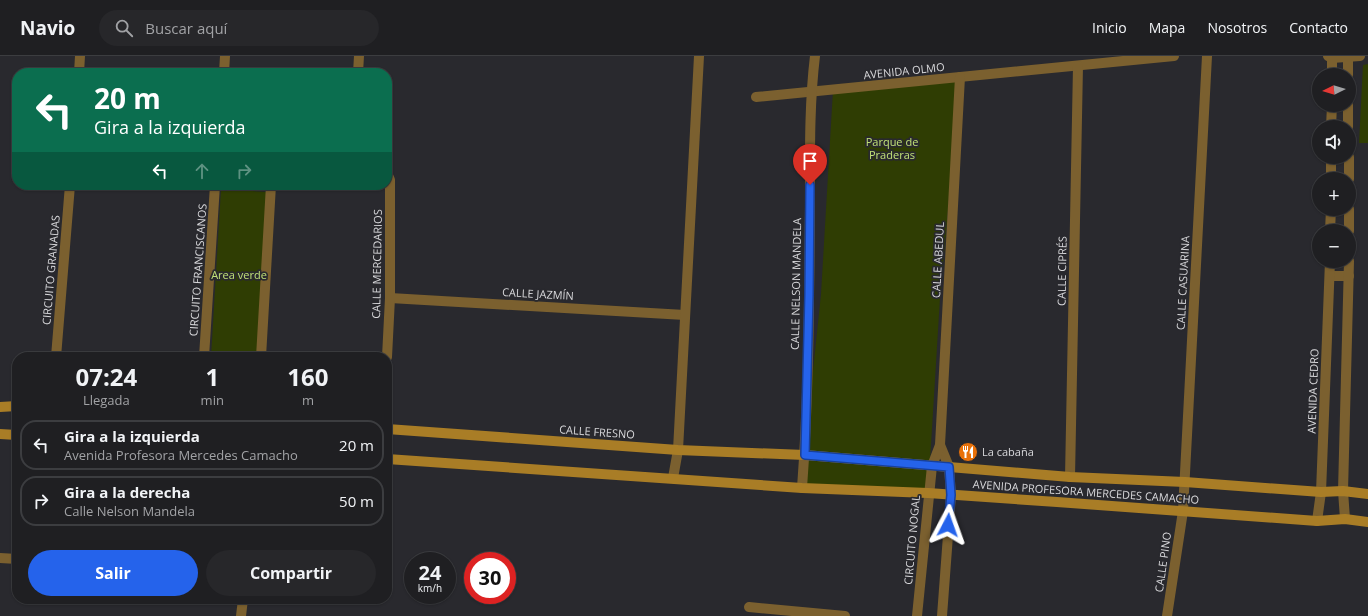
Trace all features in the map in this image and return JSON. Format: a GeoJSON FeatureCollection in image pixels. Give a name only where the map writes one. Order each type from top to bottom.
{"type":"FeatureCollection","features":[{"type":"Feature","properties":{"kind":"street"},"geometry":{"type":"LineString","coordinates":[[79,68],[80,56]]}},
{"type":"Feature","properties":{"kind":"street"},"geometry":{"type":"LineString","coordinates":[[224,68],[225,56]]}},
{"type":"Feature","properties":{"kind":"street"},"geometry":{"type":"LineString","coordinates":[[359,68],[360,56]]}},
{"type":"Feature","properties":{"kind":"street"},"geometry":{"type":"LineString","coordinates":[[673,478],[678,450],[699,56]]}},
{"type":"Feature","properties":{"kind":"street","name":"CALLE NELSON MANDELA"},"geometry":{"type":"LineString","coordinates":[[802,488],[805,455],[809,295],[811,92],[815,56]]}},
{"type":"Feature","properties":{"kind":"street","name":"AVENIDA OLMO"},"geometry":{"type":"LineString","coordinates":[[756,97],[1174,56]]}},
{"type":"Feature","properties":{"kind":"street","name":"CALLE CASUARINA"},"geometry":{"type":"LineString","coordinates":[[1183,511],[1207,56]]}},
{"type":"Feature","properties":{"kind":"street"},"geometry":{"type":"LineString","coordinates":[[1332,68],[1331,57],[1360,56]]}},
{"type":"Feature","properties":{"kind":"street"},"geometry":{"type":"LineString","coordinates":[[1348,57],[1348,68]]}},
{"type":"Feature","properties":{"kind":"street","name":"CALLE CIPRÉS"},"geometry":{"type":"LineString","coordinates":[[1070,476],[1078,66]]}},
{"type":"Feature","properties":{"kind":"street","name":"CALLE ABEDUL"},"geometry":{"type":"LineString","coordinates":[[932,466],[940,445],[960,77]]}},
{"type":"Feature","properties":{"kind":"street","name":"CIRCUITO GRANADAS"},"geometry":{"type":"LineString","coordinates":[[56,352],[70,190]]}},
{"type":"Feature","properties":{"kind":"street","name":"CIRCUITO FRANCISCANOS"},"geometry":{"type":"LineString","coordinates":[[204,352],[215,190]]}},
{"type":"Feature","properties":{"kind":"street"},"geometry":{"type":"LineString","coordinates":[[261,352],[271,190]]}},
{"type":"Feature","properties":{"kind":"street","name":"CALLE MERCEDARIOS"},"geometry":{"type":"LineString","coordinates":[[387,352],[390,298],[390,190]]}},
{"type":"Feature","properties":{"kind":"street","name":"AVENIDA CEDRO"},"geometry":{"type":"LineString","coordinates":[[1317,521],[1321,492],[1330,268]]}},
{"type":"Feature","properties":{"kind":"street"},"geometry":{"type":"LineString","coordinates":[[1345,519],[1343,491],[1349,268]]}},
{"type":"Feature","properties":{"kind":"street"},"geometry":{"type":"LineString","coordinates":[[1330,276],[1349,276]]}},
{"type":"Feature","properties":{"kind":"street","name":"CALLE JAZMÍN"},"geometry":{"type":"LineString","coordinates":[[390,298],[685,315]]}},
{"type":"Feature","properties":{"kind":"street"},"geometry":{"type":"LineString","coordinates":[[0,407],[12,406]]}},
{"type":"Feature","properties":{"kind":"street","name":"CALLE FRESNO"},"geometry":{"type":"LineString","coordinates":[[392,429],[678,450],[805,455]]}},
{"type":"Feature","properties":{"kind":"street"},"geometry":{"type":"LineString","coordinates":[[0,434],[12,435]]}},
{"type":"Feature","properties":{"kind":"street","name":"CALLE ABEDUL"},"geometry":{"type":"LineString","coordinates":[[940,445],[949,467]]}},
{"type":"Feature","properties":{"kind":"street","name":"AVENIDA PROFESORA MERCEDES CAMACHO"},"geometry":{"type":"LineString","coordinates":[[805,455],[1070,476],[1185,482],[1321,492],[1343,491],[1368,494]]}},
{"type":"Feature","properties":{"kind":"street"},"geometry":{"type":"LineString","coordinates":[[392,459],[802,488]]}},
{"type":"Feature","properties":{"kind":"street","name":"CIRCUITO NOGAL"},"geometry":{"type":"LineString","coordinates":[[917,616],[928,493],[932,466]]}},
{"type":"Feature","properties":{"kind":"street"},"geometry":{"type":"LineString","coordinates":[[942,616],[951,495],[949,467]]}},
{"type":"Feature","properties":{"kind":"street","name":"AVENIDA PROFESORA MERCEDES CAMACHO"},"geometry":{"type":"LineString","coordinates":[[802,488],[928,493],[1317,521],[1345,519],[1368,522]]}},
{"type":"Feature","properties":{"kind":"street","name":"CALLE PINO"},"geometry":{"type":"LineString","coordinates":[[1167,616],[1183,511]]}},
{"type":"Feature","properties":{"kind":"street"},"geometry":{"type":"LineString","coordinates":[[0,558],[12,559]]}},
{"type":"Feature","properties":{"kind":"street"},"geometry":{"type":"LineString","coordinates":[[241,616],[242,604]]}},
{"type":"Feature","properties":{"kind":"street"},"geometry":{"type":"LineString","coordinates":[[749,607],[804,615],[845,616]]}},
{"type":"Feature","properties":{"kind":"green space"},"geometry":{"type":"Polygon","coordinates":[[[1368,64],[1368,143],[1359,143],[1363,65],[1368,64]]]}},
{"type":"Feature","properties":{"kind":"green space","name":"Parque de Praderas"},"geometry":{"type":"Polygon","coordinates":[[[960,77],[940,298],[928,493],[801,486],[821,294],[833,90],[960,77]]]}},
{"type":"Feature","properties":{"kind":"green space","name":"Area verde"},"geometry":{"type":"Polygon","coordinates":[[[221,190],[267,192],[257,352],[211,352],[221,190]]]}},
{"type":"Feature","properties":{"kind":"place","name":"La cabaña"},"geometry":{"type":"Point","coordinates":[968,452]}},
{"type":"Feature","properties":{"kind":"route"},"geometry":{"type":"LineString","coordinates":[[810,185],[805,455],[949,467],[951,495],[948,525]]}}]}
